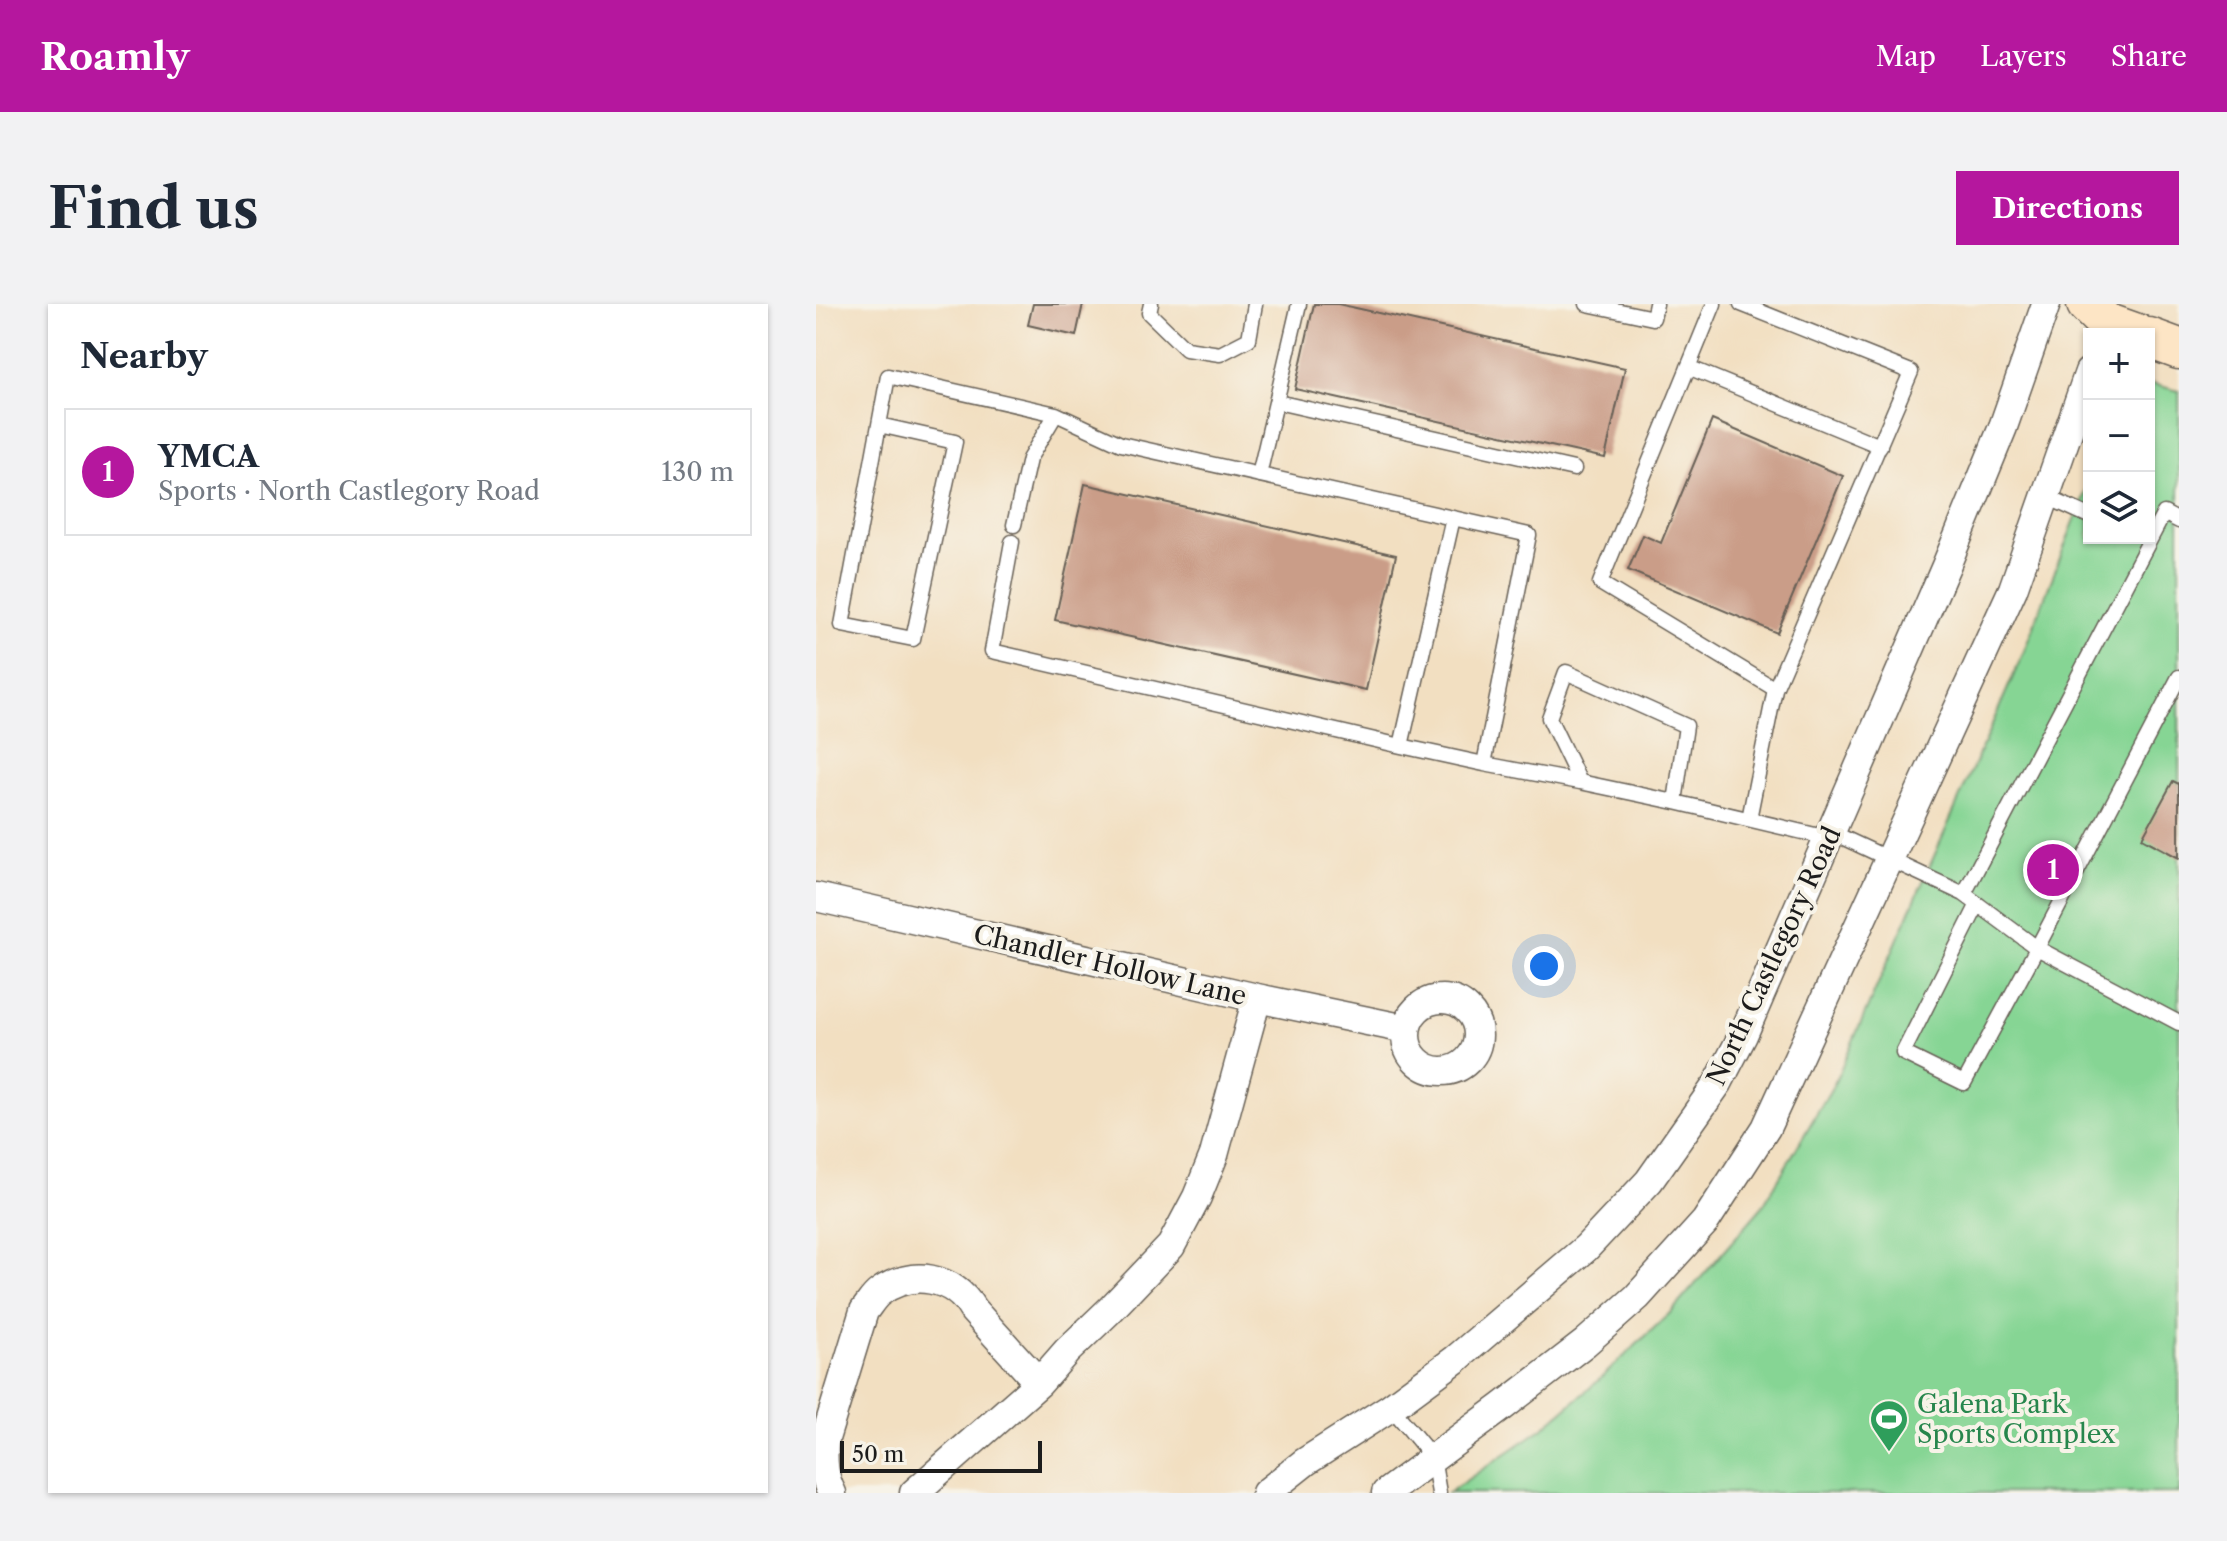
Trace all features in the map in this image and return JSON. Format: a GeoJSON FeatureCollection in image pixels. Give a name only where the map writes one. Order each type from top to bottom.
{"type":"FeatureCollection","features":[{"type":"Feature","properties":{"kind":"main road"},"geometry":{"type":"LineString","coordinates":[[2155,340],[2179,349]]}},
{"type":"Feature","properties":{"kind":"street","name":"North Castlegory Road"},"geometry":{"type":"LineString","coordinates":[[1266,1493],[1305,1462],[1391,1407],[1456,1359],[1586,1248],[1649,1181],[1718,1083],[1743,1035],[1830,835],[1997,441],[2046,304]]}},
{"type":"Feature","properties":{"kind":"street"},"geometry":{"type":"LineString","coordinates":[[1386,1493],[1585,1343],[1637,1297],[1705,1222],[1766,1128],[2013,589],[2083,389]]}},
{"type":"Feature","properties":{"kind":"street","name":"Chandler Hollow Lane"},"geometry":{"type":"LineString","coordinates":[[816,897],[1406,1029]]}},
{"type":"Feature","properties":{"kind":"street"},"geometry":{"type":"LineString","coordinates":[[914,1493],[1039,1383],[1171,1246],[1197,1197],[1214,1155],[1257,998]]}},
{"type":"Feature","properties":{"kind":"street"},"geometry":{"type":"LineString","coordinates":[[832,1493],[827,1485],[823,1462],[824,1442],[864,1311],[877,1294],[895,1283],[914,1278],[935,1279],[950,1286],[968,1301],[1039,1383]]}},
{"type":"Feature","properties":{"kind":"lane"},"geometry":{"type":"LineString","coordinates":[[1151,304],[1149,313],[1186,349],[1220,354],[1249,339],[1255,304]]}},
{"type":"Feature","properties":{"kind":"lane"},"geometry":{"type":"LineString","coordinates":[[1259,475],[1299,304]]}},
{"type":"Feature","properties":{"kind":"lane"},"geometry":{"type":"LineString","coordinates":[[1587,304],[1653,318],[1656,304]]}},
{"type":"Feature","properties":{"kind":"lane"},"geometry":{"type":"LineString","coordinates":[[1714,304],[1600,583],[1775,689]]}},
{"type":"Feature","properties":{"kind":"lane"},"geometry":{"type":"LineString","coordinates":[[1741,304],[1911,372],[1775,689],[1749,819]]}},
{"type":"Feature","properties":{"kind":"lane"},"geometry":{"type":"LineString","coordinates":[[1688,367],[1880,446]]}},
{"type":"Feature","properties":{"kind":"lane"},"geometry":{"type":"LineString","coordinates":[[879,425],[955,442],[913,639],[842,625],[888,376],[1056,414],[1121,444],[1529,535],[1484,764]]}},
{"type":"Feature","properties":{"kind":"lane"},"geometry":{"type":"LineString","coordinates":[[1277,402],[1574,469]]}},
{"type":"Feature","properties":{"kind":"lane"},"geometry":{"type":"LineString","coordinates":[[1014,525],[1029,459],[1056,414]]}},
{"type":"Feature","properties":{"kind":"lane"},"geometry":{"type":"LineString","coordinates":[[2045,496],[2083,513]]}},
{"type":"Feature","properties":{"kind":"lane"},"geometry":{"type":"LineString","coordinates":[[2155,524],[2164,513],[2179,521]]}},
{"type":"Feature","properties":{"kind":"lane"},"geometry":{"type":"LineString","coordinates":[[1401,746],[1453,518]]}},
{"type":"Feature","properties":{"kind":"lane"},"geometry":{"type":"LineString","coordinates":[[1012,542],[992,651],[1401,746],[1830,835],[1889,858],[1964,894],[2037,948],[2179,1023]]}},
{"type":"Feature","properties":{"kind":"lane"},"geometry":{"type":"LineString","coordinates":[[1964,894],[2140,544]]}},
{"type":"Feature","properties":{"kind":"lane"},"geometry":{"type":"LineString","coordinates":[[1580,782],[1549,718],[1566,672],[1686,726],[1675,802]]}},
{"type":"Feature","properties":{"kind":"lane"},"geometry":{"type":"LineString","coordinates":[[1978,904],[1903,1053],[1964,1083],[2179,677]]}},
{"type":"Feature","properties":{"kind":"lane"},"geometry":{"type":"LineString","coordinates":[[1391,1407],[1433,1458],[1439,1493]]}},
{"type":"Feature","properties":{"kind":"green space"},"geometry":{"type":"Polygon","coordinates":[[[2155,385],[2179,391],[2179,1493],[1448,1493],[1543,1428],[1598,1381],[1673,1310],[1762,1207],[1834,1084],[2022,656],[2083,498],[2083,544],[2155,544],[2155,385]]]}},
{"type":"Feature","properties":{"kind":"building"},"geometry":{"type":"Polygon","coordinates":[[[1033,304],[1083,304],[1076,336],[1028,325],[1033,304]]]}},
{"type":"Feature","properties":{"kind":"building"},"geometry":{"type":"Polygon","coordinates":[[[1314,304],[1338,304],[1625,368],[1605,458],[1295,389],[1314,304]]]}},
{"type":"Feature","properties":{"kind":"building"},"geometry":{"type":"Polygon","coordinates":[[[1712,420],[1843,476],[1777,633],[1628,570],[1643,535],[1661,543],[1712,420]]]}},
{"type":"Feature","properties":{"kind":"building"},"geometry":{"type":"Polygon","coordinates":[[[1085,484],[1396,555],[1366,690],[1055,620],[1085,484]]]}},
{"type":"Feature","properties":{"kind":"building"},"geometry":{"type":"Polygon","coordinates":[[[2173,781],[2179,784],[2179,858],[2142,838],[2173,781]]]}},
{"type":"Feature","properties":{"kind":"place","name":"YMCA"},"geometry":{"type":"Point","coordinates":[2053,870]}},
{"type":"Feature","properties":{"kind":"place","name":"Galena Park Sports Complex"},"geometry":{"type":"Point","coordinates":[1889,1453]}}]}
